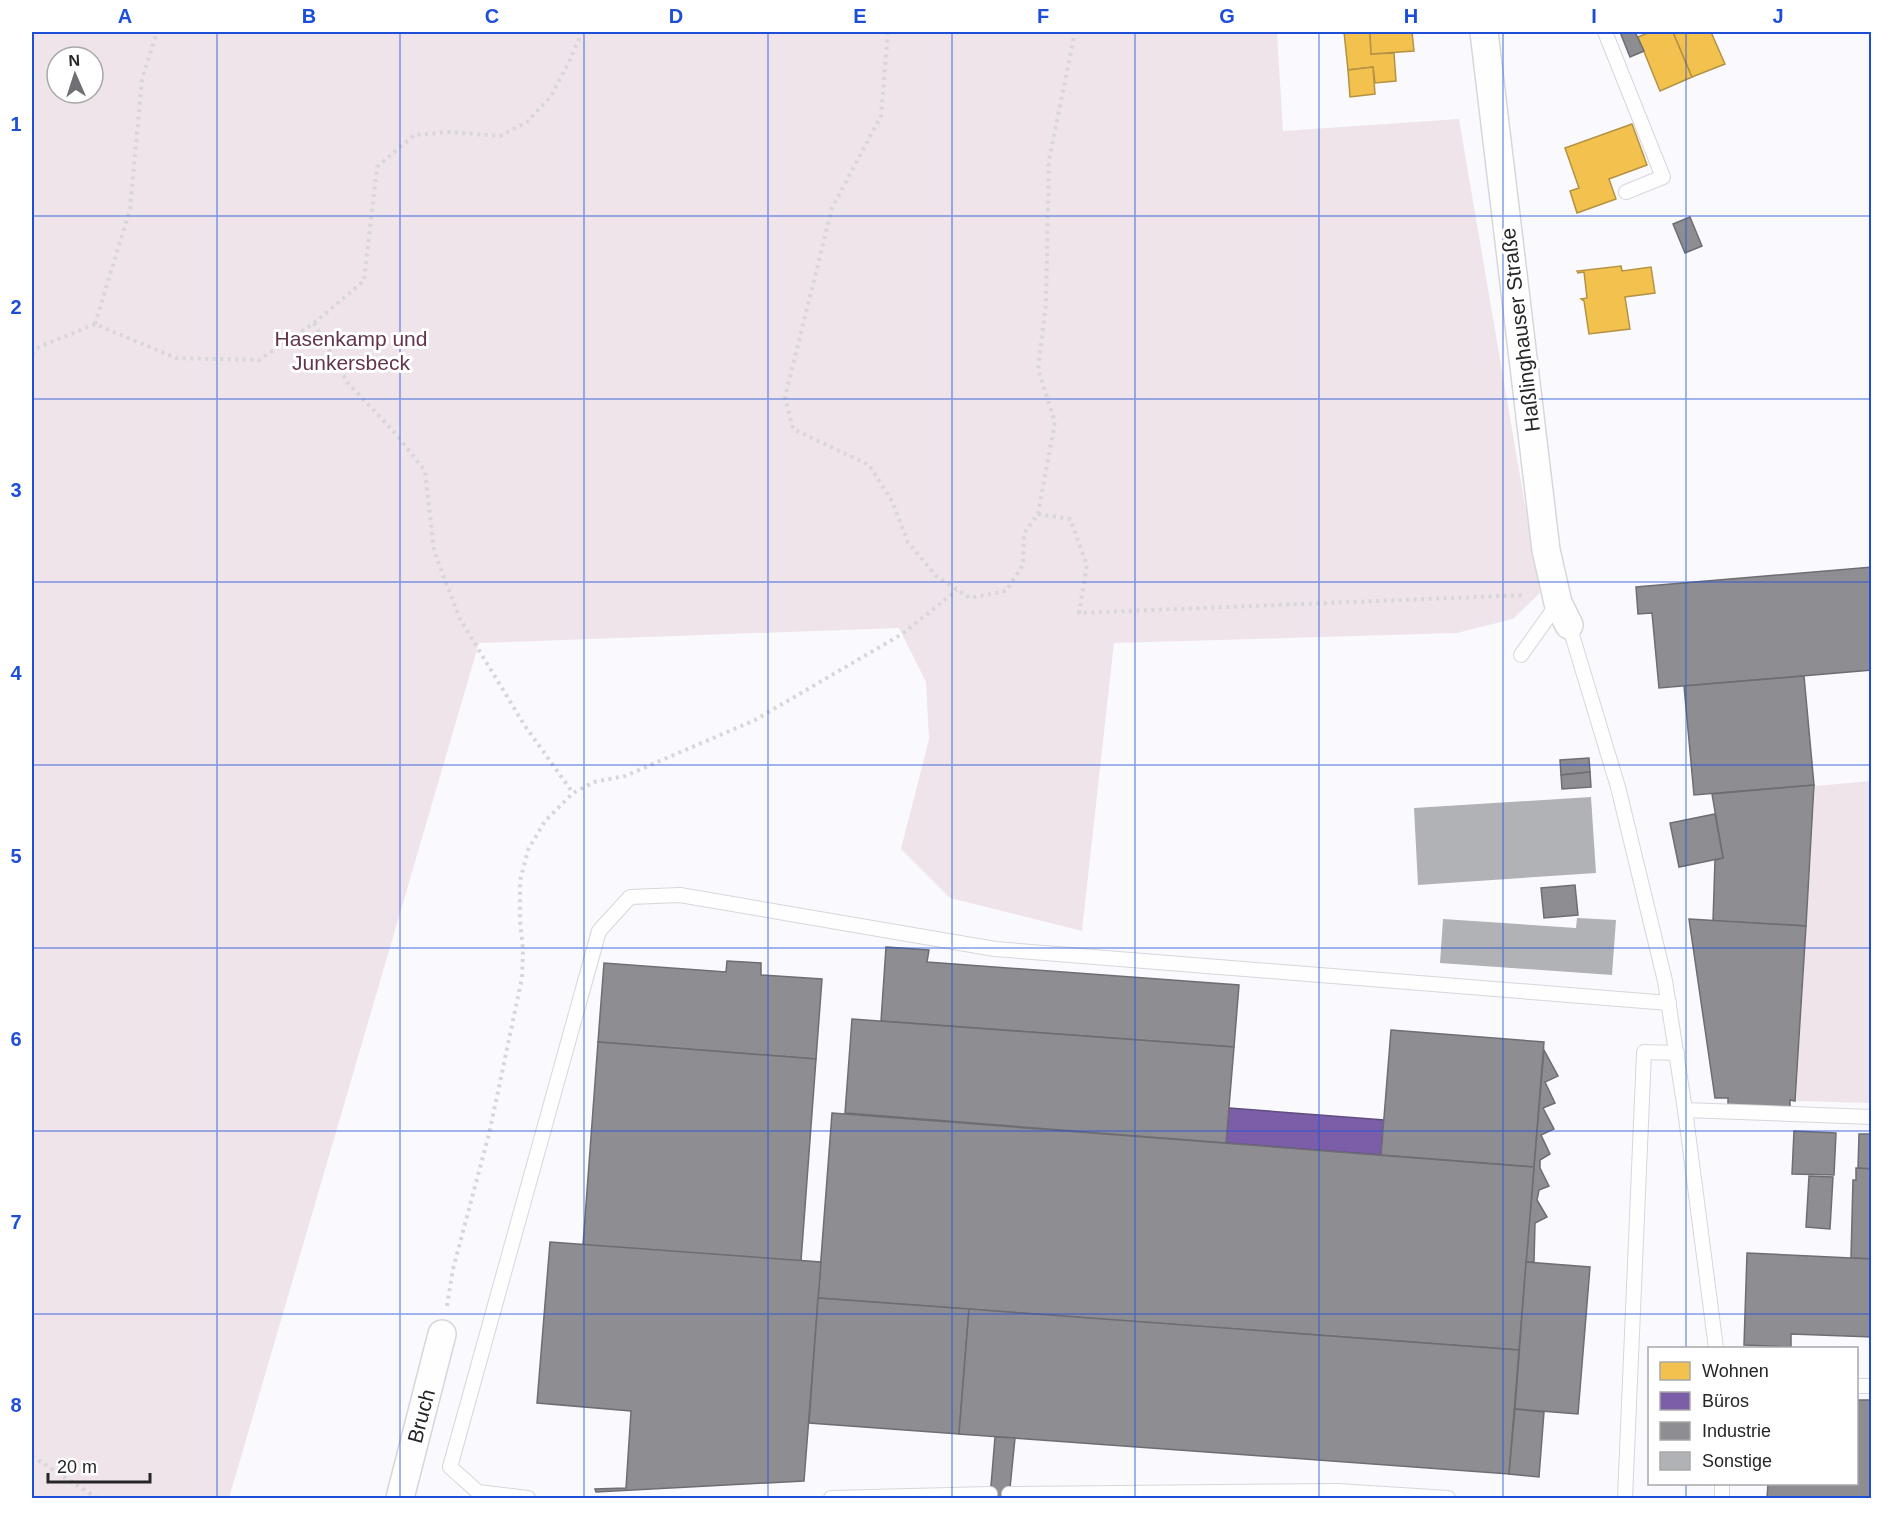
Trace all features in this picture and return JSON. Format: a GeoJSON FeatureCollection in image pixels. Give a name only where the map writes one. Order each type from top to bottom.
{"type":"FeatureCollection","features":[{"type":"Feature","properties":{"kind":"street","name":"Haßlinghauser Straße"},"geometry":{"type":"LineString","coordinates":[[1488,33],[1546,550],[1561,608]]}},
{"type":"Feature","properties":{"kind":"street","name":"Bruch"},"geometry":{"type":"LineString","coordinates":[[400,1498],[442,1334]]}},
{"type":"Feature","properties":{"kind":"lane"},"geometry":{"type":"LineString","coordinates":[[1605,32],[1663,177],[1626,192]]}},
{"type":"Feature","properties":{"kind":"lane"},"geometry":{"type":"LineString","coordinates":[[1521,655],[1561,608]]}},
{"type":"Feature","properties":{"kind":"lane"},"geometry":{"type":"LineString","coordinates":[[1561,608],[1618,787],[1669,1004],[1716,1347]]}},
{"type":"Feature","properties":{"kind":"lane"},"geometry":{"type":"LineString","coordinates":[[528,1498],[478,1492],[450,1467],[599,931],[630,897],[680,896],[995,949],[1669,1004]]}},
{"type":"Feature","properties":{"kind":"lane"},"geometry":{"type":"LineString","coordinates":[[1625,1498],[1644,1052],[1677,1053]]}},
{"type":"Feature","properties":{"kind":"lane"},"geometry":{"type":"LineString","coordinates":[[1685,1110],[1872,1118]]}},
{"type":"Feature","properties":{"kind":"lane"},"geometry":{"type":"LineString","coordinates":[[1010,1494],[1246,1495],[1338,1491],[1448,1498]]}},
{"type":"Feature","properties":{"kind":"lane"},"geometry":{"type":"LineString","coordinates":[[831,1498],[990,1494]]}},
{"type":"Feature","properties":{"kind":"path"},"geometry":{"type":"LineString","coordinates":[[95,324],[130,209],[142,79],[157,32]]}},
{"type":"Feature","properties":{"kind":"path"},"geometry":{"type":"LineString","coordinates":[[32,354],[39,347],[95,324],[176,358],[259,360],[314,323],[364,281],[377,167],[414,135],[450,132],[500,136],[527,122],[551,96],[582,32]]}},
{"type":"Feature","properties":{"kind":"path"},"geometry":{"type":"LineString","coordinates":[[888,32],[881,116],[832,207],[785,398],[793,429],[869,465],[892,501],[908,542],[936,576],[970,598],[1006,591],[1023,565],[1024,533],[1038,514],[1055,422],[1038,369],[1046,304],[1049,160],[1075,32]]}},
{"type":"Feature","properties":{"kind":"path"},"geometry":{"type":"LineString","coordinates":[[314,323],[348,382],[395,433],[425,471],[434,551],[460,619],[525,726],[573,793]]}},
{"type":"Feature","properties":{"kind":"path"},"geometry":{"type":"LineString","coordinates":[[1038,514],[1070,519],[1087,565],[1079,613],[1561,608]]}},
{"type":"Feature","properties":{"kind":"path"},"geometry":{"type":"LineString","coordinates":[[902,634],[957,590]]}},
{"type":"Feature","properties":{"kind":"path"},"geometry":{"type":"LineString","coordinates":[[32,1456],[97,1498]]}},
{"type":"Feature","properties":{"kind":"green space","name":"Hasenkamp und Junkersbeck"},"geometry":{"type":"Polygon","coordinates":[[[32,32],[1277,32],[1283,131],[1459,119],[1540,593],[1513,619],[1457,633],[1114,643],[1082,931],[950,898],[901,849],[929,739],[926,682],[899,628],[479,643],[229,1498],[32,1498],[32,32]]]}},
{"type":"Feature","properties":{"kind":"green space"},"geometry":{"type":"Polygon","coordinates":[[[1871,781],[1871,1103],[1796,1101],[1815,786],[1871,781]]]}},
{"type":"Feature","properties":{"kind":"building: Wohnen"},"geometry":{"type":"Polygon","coordinates":[[[1344,32],[1370,32],[1371,54],[1394,53],[1396,81],[1375,83],[1373,67],[1348,70],[1344,32]]]}},
{"type":"Feature","properties":{"kind":"building: Wohnen"},"geometry":{"type":"Polygon","coordinates":[[[1370,32],[1412,32],[1414,51],[1371,54],[1370,32]]]}},
{"type":"Feature","properties":{"kind":"building: Wohnen"},"geometry":{"type":"Polygon","coordinates":[[[1650,32],[1673,32],[1692,77],[1660,91],[1638,37],[1650,32]]]}},
{"type":"Feature","properties":{"kind":"building: Wohnen"},"geometry":{"type":"Polygon","coordinates":[[[1673,32],[1711,32],[1725,64],[1692,77],[1673,32]]]}},
{"type":"Feature","properties":{"kind":"building: Wohnen"},"geometry":{"type":"Polygon","coordinates":[[[1373,67],[1375,94],[1350,97],[1348,70],[1373,67]]]}},
{"type":"Feature","properties":{"kind":"building: Wohnen"},"geometry":{"type":"Polygon","coordinates":[[[1632,124],[1647,165],[1609,179],[1616,199],[1577,213],[1570,191],[1579,188],[1565,148],[1632,124]]]}},
{"type":"Feature","properties":{"kind":"building: Wohnen"},"geometry":{"type":"Polygon","coordinates":[[[1621,266],[1622,271],[1651,267],[1655,293],[1625,297],[1630,329],[1589,334],[1584,301],[1581,299],[1587,298],[1584,272],[1578,273],[1577,271],[1621,266]]]}},
{"type":"Feature","properties":{"kind":"building: Büros"},"geometry":{"type":"Polygon","coordinates":[[[1229,1108],[1384,1120],[1381,1155],[1226,1143],[1229,1108]]]}},
{"type":"Feature","properties":{"kind":"building: Industrie"},"geometry":{"type":"Polygon","coordinates":[[[1620,32],[1635,32],[1644,51],[1630,57],[1620,32]]]}},
{"type":"Feature","properties":{"kind":"building: Industrie"},"geometry":{"type":"Polygon","coordinates":[[[1690,217],[1702,246],[1685,253],[1673,224],[1690,217]]]}},
{"type":"Feature","properties":{"kind":"building: Industrie"},"geometry":{"type":"Polygon","coordinates":[[[1872,567],[1872,670],[1659,688],[1652,613],[1638,614],[1636,587],[1872,567]]]}},
{"type":"Feature","properties":{"kind":"building: Industrie"},"geometry":{"type":"Polygon","coordinates":[[[1804,676],[1814,785],[1694,795],[1684,686],[1804,676]]]}},
{"type":"Feature","properties":{"kind":"building: Industrie"},"geometry":{"type":"Polygon","coordinates":[[[1589,758],[1590,772],[1561,775],[1560,760],[1589,758]]]}},
{"type":"Feature","properties":{"kind":"building: Industrie"},"geometry":{"type":"Polygon","coordinates":[[[1590,772],[1591,787],[1562,789],[1561,775],[1590,772]]]}},
{"type":"Feature","properties":{"kind":"building: Industrie"},"geometry":{"type":"Polygon","coordinates":[[[1814,785],[1806,926],[1713,921],[1715,860],[1723,858],[1712,794],[1814,785]]]}},
{"type":"Feature","properties":{"kind":"building: Industrie"},"geometry":{"type":"Polygon","coordinates":[[[1715,814],[1723,858],[1679,867],[1670,823],[1715,814]]]}},
{"type":"Feature","properties":{"kind":"building: Industrie"},"geometry":{"type":"Polygon","coordinates":[[[1575,885],[1578,915],[1544,918],[1541,888],[1575,885]]]}},
{"type":"Feature","properties":{"kind":"building: Industrie"},"geometry":{"type":"Polygon","coordinates":[[[1689,919],[1806,926],[1795,1101],[1790,1100],[1790,1107],[1728,1105],[1728,1098],[1715,1098],[1689,919]]]}},
{"type":"Feature","properties":{"kind":"building: Industrie"},"geometry":{"type":"Polygon","coordinates":[[[886,947],[929,950],[927,962],[1239,985],[1234,1047],[881,1021],[886,947]]]}},
{"type":"Feature","properties":{"kind":"building: Industrie"},"geometry":{"type":"Polygon","coordinates":[[[727,961],[761,963],[761,975],[822,979],[816,1059],[598,1042],[604,963],[726,972],[727,961]]]}},
{"type":"Feature","properties":{"kind":"building: Industrie"},"geometry":{"type":"Polygon","coordinates":[[[852,1019],[1234,1047],[1226,1143],[845,1113],[852,1019]]]}},
{"type":"Feature","properties":{"kind":"building: Industrie"},"geometry":{"type":"Polygon","coordinates":[[[1391,1030],[1544,1042],[1534,1167],[1381,1155],[1391,1030]]]}},
{"type":"Feature","properties":{"kind":"building: Industrie"},"geometry":{"type":"Polygon","coordinates":[[[598,1042],[816,1059],[801,1261],[583,1245],[598,1042]]]}},
{"type":"Feature","properties":{"kind":"building: Industrie"},"geometry":{"type":"Polygon","coordinates":[[[1544,1050],[1558,1076],[1545,1082],[1555,1103],[1543,1108],[1554,1129],[1541,1135],[1550,1154],[1540,1160],[1540,1168],[1549,1186],[1539,1190],[1537,1200],[1547,1217],[1535,1223],[1534,1262],[1526,1262],[1544,1050]]]}},
{"type":"Feature","properties":{"kind":"building: Industrie"},"geometry":{"type":"Polygon","coordinates":[[[832,1113],[1534,1167],[1519,1350],[818,1298],[832,1113]]]}},
{"type":"Feature","properties":{"kind":"building: Industrie"},"geometry":{"type":"Polygon","coordinates":[[[1794,1131],[1836,1133],[1834,1175],[1792,1174],[1794,1131]]]}},
{"type":"Feature","properties":{"kind":"building: Industrie"},"geometry":{"type":"Polygon","coordinates":[[[1859,1134],[1872,1134],[1872,1169],[1858,1168],[1859,1134]]]}},
{"type":"Feature","properties":{"kind":"building: Industrie"},"geometry":{"type":"Polygon","coordinates":[[[1856,1168],[1872,1169],[1872,1259],[1851,1258],[1853,1180],[1856,1180],[1856,1168]]]}},
{"type":"Feature","properties":{"kind":"building: Industrie"},"geometry":{"type":"Polygon","coordinates":[[[1809,1176],[1833,1177],[1830,1229],[1806,1227],[1809,1176]]]}},
{"type":"Feature","properties":{"kind":"building: Industrie"},"geometry":{"type":"Polygon","coordinates":[[[550,1242],[821,1262],[804,1481],[596,1492],[595,1489],[626,1488],[631,1411],[537,1403],[550,1242]]]}},
{"type":"Feature","properties":{"kind":"building: Industrie"},"geometry":{"type":"Polygon","coordinates":[[[1747,1253],[1872,1259],[1872,1337],[1791,1334],[1791,1347],[1744,1345],[1747,1253]]]}},
{"type":"Feature","properties":{"kind":"building: Industrie"},"geometry":{"type":"Polygon","coordinates":[[[1526,1262],[1590,1267],[1578,1414],[1515,1409],[1526,1262]]]}},
{"type":"Feature","properties":{"kind":"building: Industrie"},"geometry":{"type":"Polygon","coordinates":[[[818,1298],[969,1309],[959,1434],[809,1423],[818,1298]]]}},
{"type":"Feature","properties":{"kind":"building: Industrie"},"geometry":{"type":"Polygon","coordinates":[[[969,1309],[1519,1350],[1509,1474],[959,1434],[969,1309]]]}},
{"type":"Feature","properties":{"kind":"building: Industrie"},"geometry":{"type":"Polygon","coordinates":[[[1858,1400],[1872,1400],[1872,1498],[1767,1498],[1768,1485],[1858,1485],[1858,1400]]]}},
{"type":"Feature","properties":{"kind":"building: Industrie"},"geometry":{"type":"Polygon","coordinates":[[[1515,1409],[1544,1412],[1539,1477],[1509,1474],[1515,1409]]]}},
{"type":"Feature","properties":{"kind":"building: Industrie"},"geometry":{"type":"Polygon","coordinates":[[[995,1437],[1015,1438],[1009,1498],[990,1498],[995,1437]]]}},
{"type":"Feature","properties":{"kind":"building: Sonstige"},"geometry":{"type":"Polygon","coordinates":[[[1591,797],[1596,873],[1418,885],[1414,808],[1591,797]]]}},
{"type":"Feature","properties":{"kind":"building: Sonstige"},"geometry":{"type":"Polygon","coordinates":[[[1577,918],[1616,920],[1612,975],[1440,963],[1443,919],[1576,928],[1577,918]]]}}]}
